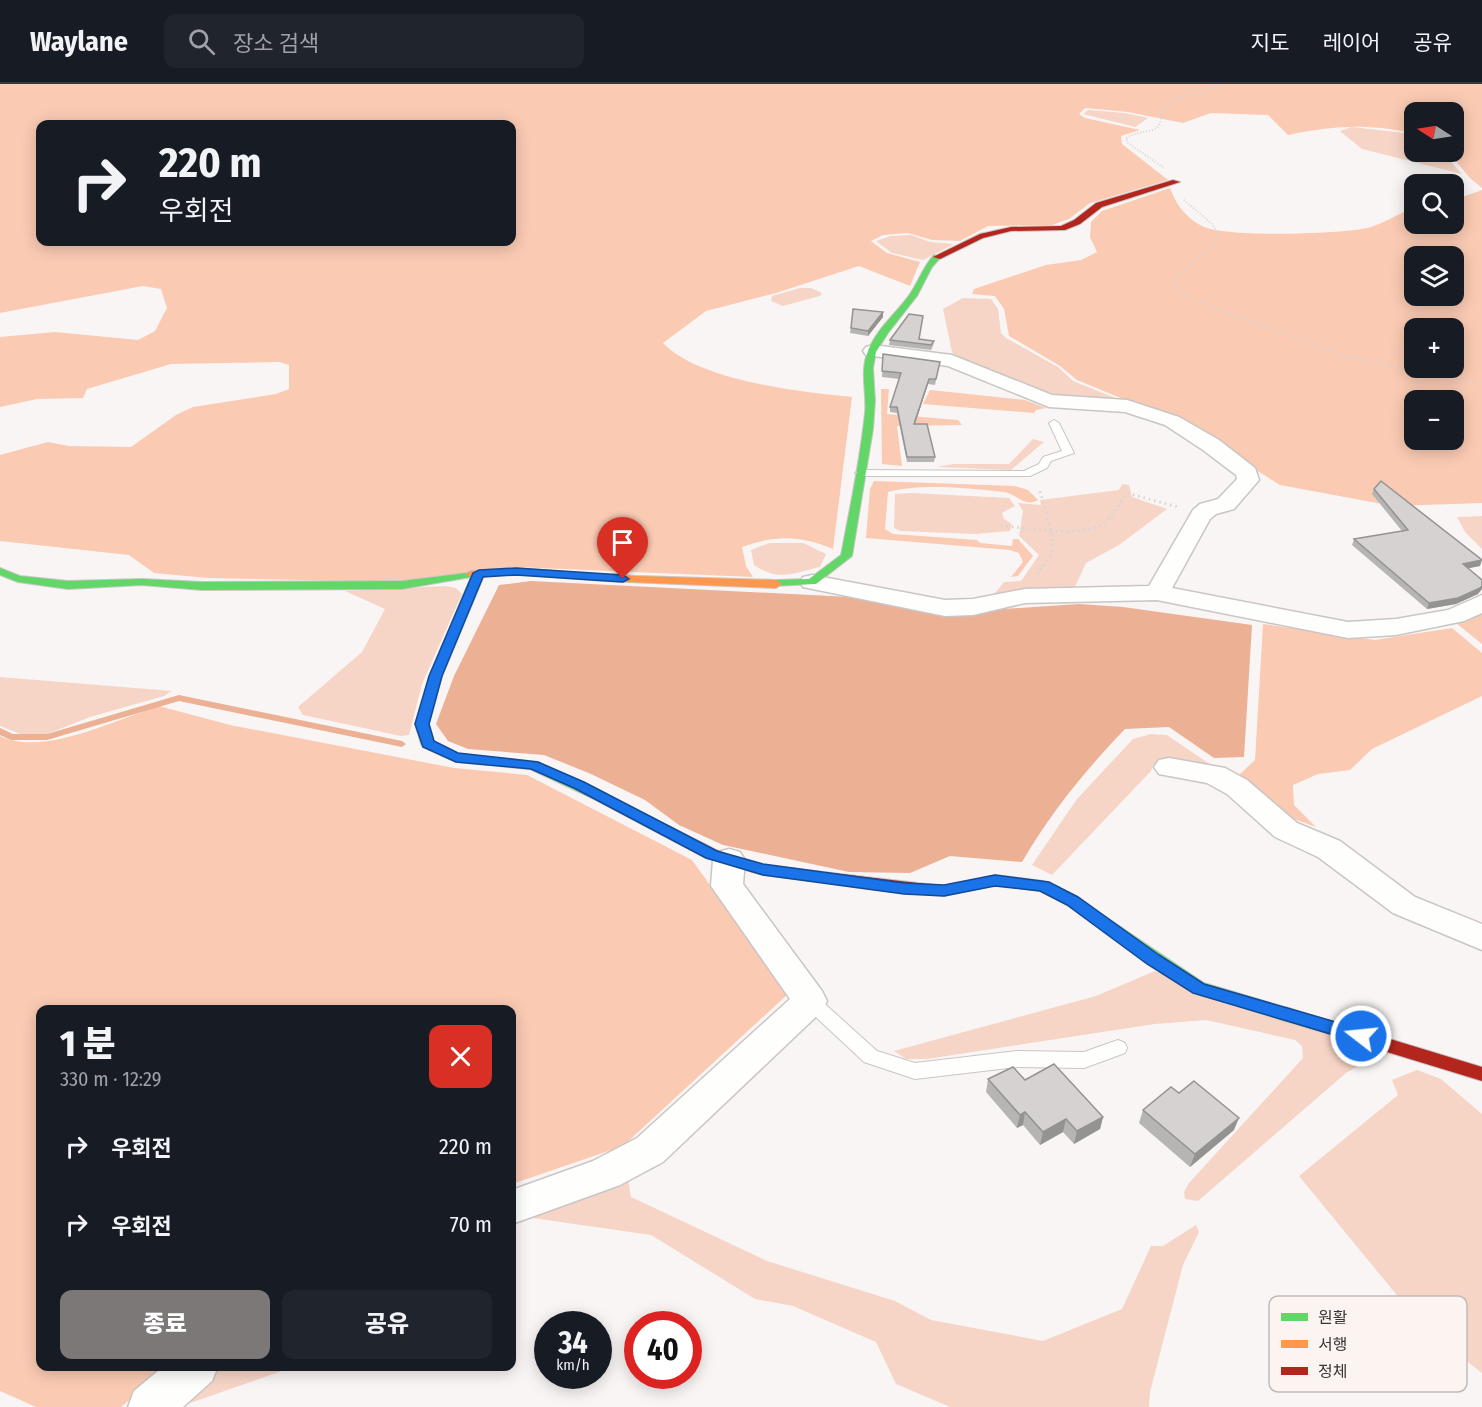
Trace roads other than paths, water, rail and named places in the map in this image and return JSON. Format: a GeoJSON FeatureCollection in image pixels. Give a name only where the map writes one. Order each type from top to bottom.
{"type":"FeatureCollection","features":[{"type":"Feature","properties":{"kind":"street"},"geometry":{"type":"LineString","coordinates":[[812,582],[846,556],[870,407],[867,388],[869,362],[873,351],[915,294],[923,273],[936,258],[980,236],[1011,229],[1062,228],[1077,222],[1099,205],[1176,182]]}},
{"type":"Feature","properties":{"kind":"street"},"geometry":{"type":"LineString","coordinates":[[873,351],[952,361],[1049,401],[1116,404],[1172,421],[1211,445],[1247,473],[1248,480],[1226,504],[1208,508],[1200,515],[1157,593]]}},
{"type":"Feature","properties":{"kind":"street"},"geometry":{"type":"LineString","coordinates":[[0,571],[18,579],[68,585],[142,582],[202,586],[402,585],[479,573],[516,571],[603,578],[771,584],[812,582],[945,608],[973,607],[1025,596],[1157,593],[1348,630],[1396,627],[1455,616],[1482,603]]}},
{"type":"Feature","properties":{"kind":"street"},"geometry":{"type":"LineString","coordinates":[[479,573],[436,676],[422,724],[428,744],[456,758],[533,765],[579,785],[711,854],[763,870],[944,891],[995,880],[1043,886],[1073,901],[1153,959],[1199,988],[1482,1074]]}},
{"type":"Feature","properties":{"kind":"street"},"geometry":{"type":"LineString","coordinates":[[1169,767],[1215,775],[1237,787],[1286,830],[1329,849],[1404,905],[1482,938]]}},
{"type":"Feature","properties":{"kind":"street"},"geometry":{"type":"LineString","coordinates":[[516,1206],[606,1173],[650,1150],[810,1001],[727,886],[729,860]]}},
{"type":"Feature","properties":{"kind":"street"},"geometry":{"type":"LineString","coordinates":[[150,1407],[191,1371]]}},
{"type":"Feature","properties":{"kind":"lane"},"geometry":{"type":"LineString","coordinates":[[861,473],[1026,474],[1043,466],[1047,459],[1068,453],[1054,423]]}},
{"type":"Feature","properties":{"kind":"lane"},"geometry":{"type":"LineString","coordinates":[[810,1001],[871,1057],[915,1071],[1017,1059],[1084,1060],[1118,1048]]}},
{"type":"Feature","properties":{"kind":"waterway"},"geometry":{"type":"LineString","coordinates":[[0,731],[11,737],[47,737],[179,698],[402,744]]}}]}
